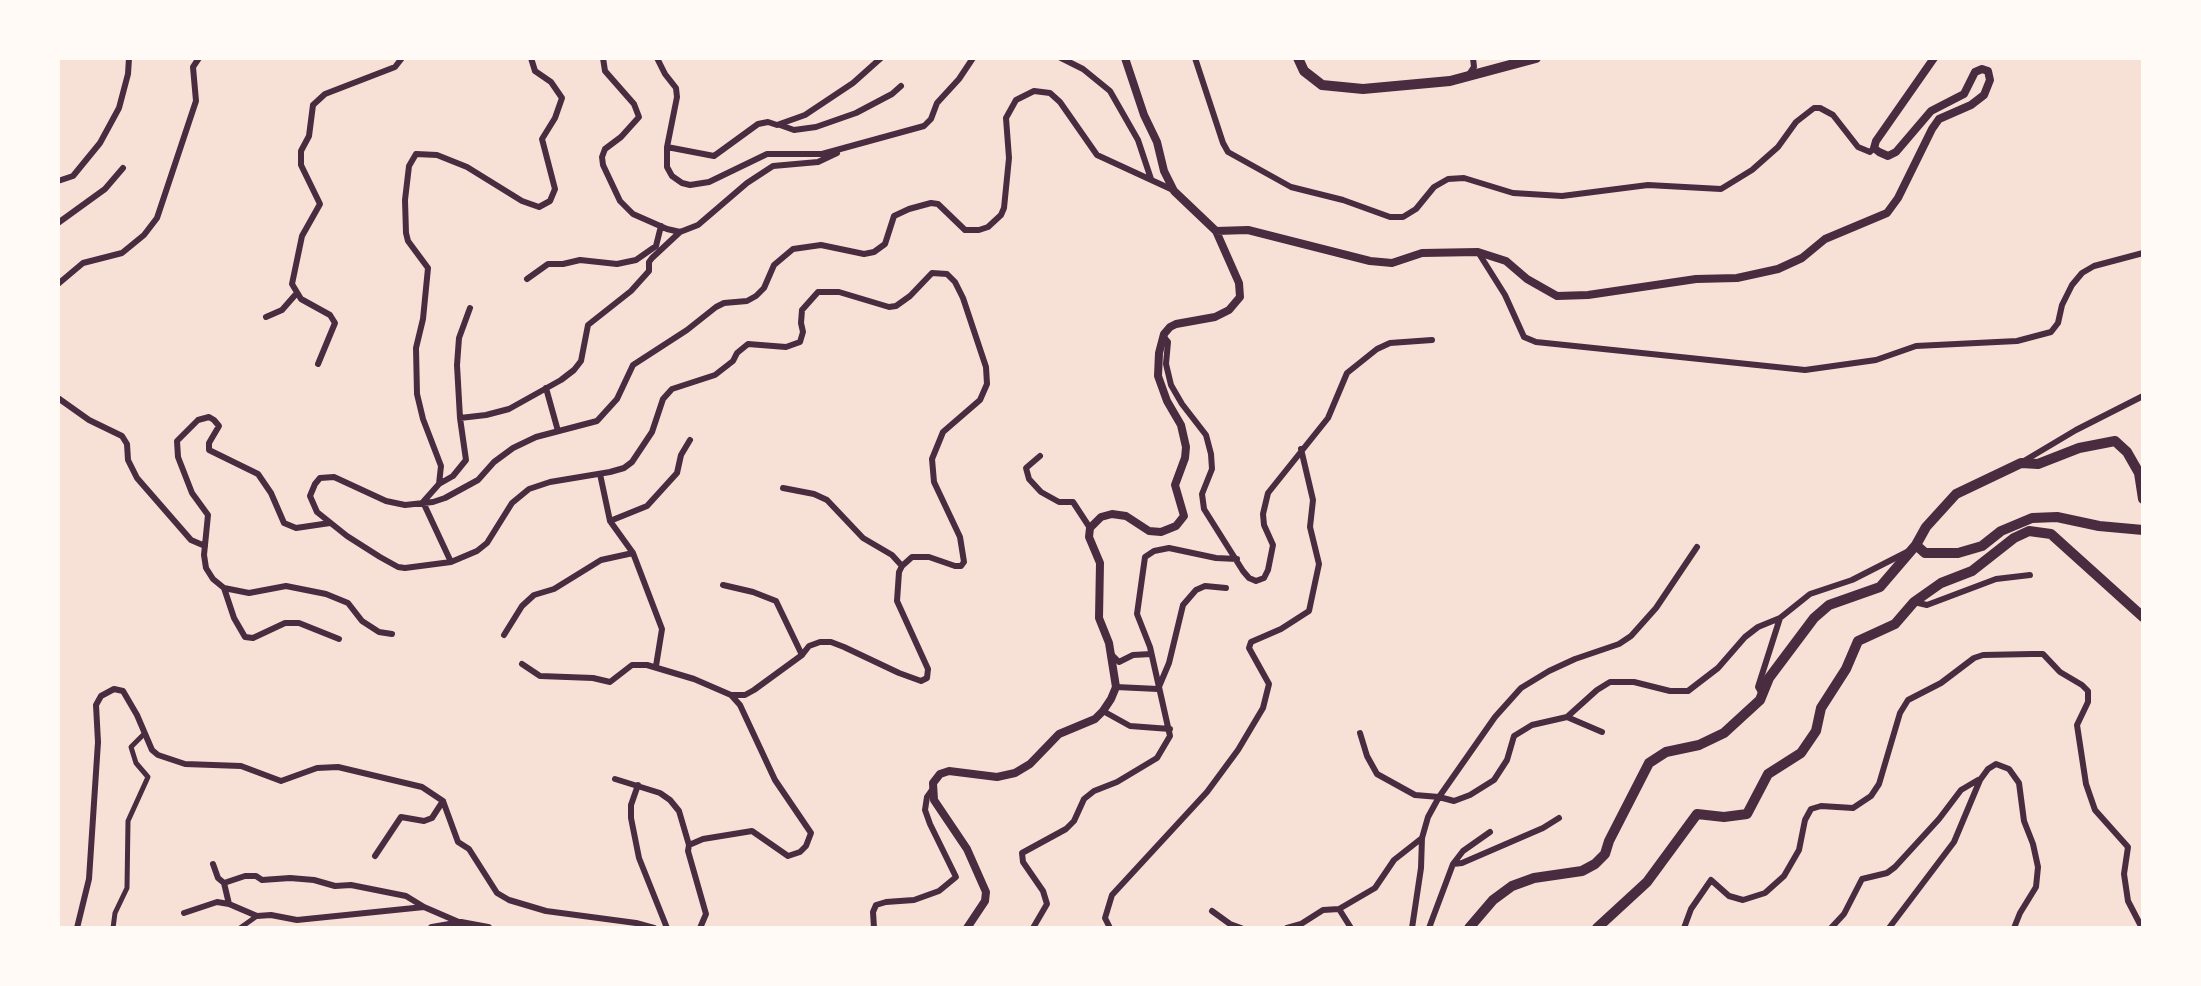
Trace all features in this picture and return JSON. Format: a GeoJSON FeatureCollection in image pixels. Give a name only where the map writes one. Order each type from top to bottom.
{"type":"FeatureCollection","features":[{"type":"Feature","properties":{"kind":"main road"},"geometry":{"type":"LineString","coordinates":[[1298,58],[1312,78],[1322,85],[1338,89],[1424,85],[1536,58]]}},
{"type":"Feature","properties":{"kind":"main road"},"geometry":{"type":"LineString","coordinates":[[1469,928],[1493,900],[1512,886],[1534,878],[1582,871],[1595,864],[1605,854],[1649,763],[1666,752],[1699,745],[1724,733],[1762,694],[1769,678],[1814,618],[1829,605],[1880,587],[1956,494],[2021,463],[2038,464],[2079,448],[2115,441],[2127,452],[2139,473],[2143,499]]}},
{"type":"Feature","properties":{"kind":"main road"},"geometry":{"type":"LineString","coordinates":[[1914,547],[1925,553],[1958,553],[1982,546],[2001,531],[2032,518],[2057,517],[2099,526],[2143,530]]}},
{"type":"Feature","properties":{"kind":"main road"},"geometry":{"type":"LineString","coordinates":[[1597,928],[1647,882],[1697,814],[1724,817],[1747,814],[1768,774],[1801,753],[1816,731],[1821,708],[1846,669],[1858,641],[1895,624],[1914,602],[1941,583],[1972,571],[2014,538],[2029,531],[2051,534],[2143,617]]}},
{"type":"Feature","properties":{"kind":"street"},"geometry":{"type":"LineString","coordinates":[[58,181],[73,176],[100,143],[119,108],[129,58]]}},
{"type":"Feature","properties":{"kind":"street"},"geometry":{"type":"LineString","coordinates":[[58,284],[83,263],[122,253],[144,235],[157,218],[196,101],[193,67],[199,58]]}},
{"type":"Feature","properties":{"kind":"street"},"geometry":{"type":"LineString","coordinates":[[318,364],[335,323],[330,315],[296,294],[292,284],[297,249],[320,204],[301,165],[301,151],[309,136],[313,105],[325,94],[395,67],[402,58]]}},
{"type":"Feature","properties":{"kind":"street"},"geometry":{"type":"LineString","coordinates":[[439,484],[440,461],[423,419],[415,370],[428,268],[408,241],[406,233],[405,200],[409,166],[416,154],[437,155],[467,167],[522,201],[539,207],[550,201],[555,189],[542,139],[555,118],[562,98],[551,82],[535,71],[531,58]]}},
{"type":"Feature","properties":{"kind":"street"},"geometry":{"type":"LineString","coordinates":[[603,58],[605,71],[634,104],[639,117],[605,149],[603,165],[620,201],[633,214],[680,232]]}},
{"type":"Feature","properties":{"kind":"street"},"geometry":{"type":"LineString","coordinates":[[657,58],[676,88],[677,97],[665,158],[672,176],[690,185],[709,182],[767,154],[822,154],[924,126],[931,119],[937,103],[973,58]]}},
{"type":"Feature","properties":{"kind":"street"},"geometry":{"type":"LineString","coordinates":[[777,125],[805,115],[853,83],[881,58]]}},
{"type":"Feature","properties":{"kind":"street"},"geometry":{"type":"LineString","coordinates":[[1061,58],[1083,69],[1110,91],[1138,140],[1151,179]]}},
{"type":"Feature","properties":{"kind":"street"},"geometry":{"type":"LineString","coordinates":[[1125,58],[1144,115],[1157,142],[1164,171],[1174,191]]}},
{"type":"Feature","properties":{"kind":"street"},"geometry":{"type":"LineString","coordinates":[[1195,58],[1223,143],[1237,159],[1291,187],[1343,200],[1390,217],[1403,217],[1416,209],[1434,187],[1448,179],[1464,178],[1513,193],[1562,196],[1648,185],[1721,189],[1752,170],[1778,147],[1796,122],[1814,108],[1833,115],[1858,147],[1870,152],[1934,58]]}},
{"type":"Feature","properties":{"kind":"street"},"geometry":{"type":"LineString","coordinates":[[1468,76],[1474,67],[1473,58]]}},
{"type":"Feature","properties":{"kind":"street"},"geometry":{"type":"LineString","coordinates":[[1216,231],[1248,230],[1370,261],[1392,263],[1422,253],[1478,252],[1506,261],[1527,279],[1557,296],[1588,295],[1696,279],[1737,278],[1778,269],[1802,258],[1825,239],[1887,213],[1939,119],[1971,105],[1984,95],[1990,74],[1982,69],[1975,72],[1964,94],[1931,111],[1896,152],[1885,156],[1874,148]]}},
{"type":"Feature","properties":{"kind":"street"},"geometry":{"type":"LineString","coordinates":[[667,147],[714,156],[758,124],[768,122],[794,130],[816,127],[856,113],[901,86]]}},
{"type":"Feature","properties":{"kind":"street"},"geometry":{"type":"LineString","coordinates":[[522,664],[540,676],[593,678],[610,682],[632,665],[656,666],[731,695],[745,695],[802,655],[809,646],[831,642],[899,673],[921,681],[927,678],[928,669],[897,601],[902,566],[912,557],[921,556],[955,566],[961,566],[964,562],[960,537],[934,482],[932,459],[943,432],[980,400],[987,384],[963,298],[947,274],[932,273],[910,296],[889,307],[839,292],[818,292],[802,310],[800,342],[786,347],[748,344],[715,375],[672,389],[663,399],[652,432],[632,462],[624,468],[529,489],[512,503],[487,543],[477,551],[451,562],[428,567],[398,567],[330,523],[317,512],[310,496],[320,478],[327,476],[349,482],[386,501],[405,505],[433,502],[455,494],[478,480],[494,462],[513,448],[558,431],[597,421],[617,399],[633,365],[716,307],[724,303],[747,301],[756,296],[764,288],[774,265],[793,249],[821,245],[853,252],[874,252],[885,244],[894,216],[931,203],[938,204],[965,230],[979,230],[996,221],[1004,208],[1006,190],[1009,158],[1006,118],[1016,100],[1028,93],[1050,93],[1070,113],[1097,155],[1174,191],[1216,231],[1239,283],[1240,297],[1236,304],[1215,317],[1176,324],[1163,336],[1158,376],[1167,401],[1181,425],[1186,447],[1175,485],[1184,516],[1176,526],[1161,532],[1149,531],[1126,516],[1112,514],[1101,517],[1090,528],[1089,537],[1100,563],[1099,618],[1111,654],[1116,687],[1103,711],[1086,724],[1059,734],[1030,764],[1015,773],[997,777],[949,771],[940,774],[927,797],[925,810],[956,877],[939,891],[914,900],[876,905],[874,928]]}},
{"type":"Feature","properties":{"kind":"street"},"geometry":{"type":"LineString","coordinates":[[460,418],[505,411],[574,370],[581,361],[588,325],[631,291],[649,271],[652,258],[680,232],[698,225],[747,183],[773,166],[818,162],[844,149]]}},
{"type":"Feature","properties":{"kind":"street"},"geometry":{"type":"LineString","coordinates":[[58,223],[105,189],[123,168]]}},
{"type":"Feature","properties":{"kind":"street"},"geometry":{"type":"LineString","coordinates":[[527,279],[548,264],[580,260],[617,264],[636,260],[656,246],[661,226]]}},
{"type":"Feature","properties":{"kind":"street"},"geometry":{"type":"LineString","coordinates":[[1478,252],[1505,295],[1524,337],[1536,342],[1805,370],[1876,360],[1916,346],[2017,341],[2051,332],[2058,323],[2062,305],[2072,285],[2082,273],[2094,266],[2143,253]]}},
{"type":"Feature","properties":{"kind":"street"},"geometry":{"type":"LineString","coordinates":[[266,317],[282,310],[296,294]]}},
{"type":"Feature","properties":{"kind":"street"},"geometry":{"type":"LineString","coordinates":[[423,502],[439,484],[465,465],[457,365],[459,338],[470,308]]}},
{"type":"Feature","properties":{"kind":"street"},"geometry":{"type":"LineString","coordinates":[[1163,336],[1168,342],[1166,364],[1171,385],[1206,435],[1213,459],[1202,494],[1204,509],[1249,578],[1256,581],[1264,578],[1268,570],[1273,545],[1264,525],[1264,509],[1272,487],[1328,418],[1343,380],[1353,366],[1390,343],[1432,340]]}},
{"type":"Feature","properties":{"kind":"street"},"geometry":{"type":"LineString","coordinates":[[546,388],[558,431]]}},
{"type":"Feature","properties":{"kind":"street"},"geometry":{"type":"LineString","coordinates":[[2021,463],[2076,430],[2143,396]]}},
{"type":"Feature","properties":{"kind":"street"},"geometry":{"type":"LineString","coordinates":[[58,398],[89,420],[122,436],[127,444],[128,460],[137,478],[191,540],[205,546]]}},
{"type":"Feature","properties":{"kind":"street"},"geometry":{"type":"LineString","coordinates":[[330,523],[296,528],[284,523],[258,474],[209,450],[209,443],[219,426],[214,420],[204,417],[177,441],[176,448],[192,493],[208,515],[206,568],[213,579],[224,588],[249,593],[286,586],[326,594],[348,603],[362,621],[379,632],[392,634]]}},
{"type":"Feature","properties":{"kind":"street"},"geometry":{"type":"LineString","coordinates":[[610,521],[647,506],[677,473],[681,455],[690,440]]}},
{"type":"Feature","properties":{"kind":"street"},"geometry":{"type":"LineString","coordinates":[[1110,928],[1105,918],[1112,895],[1207,792],[1238,750],[1263,708],[1269,684],[1249,648],[1251,642],[1281,629],[1309,611],[1319,564],[1310,527],[1313,500],[1301,449]]}},
{"type":"Feature","properties":{"kind":"street"},"geometry":{"type":"LineString","coordinates":[[1040,456],[1026,468],[1029,479],[1041,492],[1059,502],[1073,502],[1090,528]]}},
{"type":"Feature","properties":{"kind":"street"},"geometry":{"type":"LineString","coordinates":[[600,474],[610,521],[633,553],[662,629],[656,666]]}},
{"type":"Feature","properties":{"kind":"street"},"geometry":{"type":"LineString","coordinates":[[783,488],[827,500],[863,538],[892,555],[902,566]]}},
{"type":"Feature","properties":{"kind":"street"},"geometry":{"type":"LineString","coordinates":[[423,502],[451,562]]}},
{"type":"Feature","properties":{"kind":"street"},"geometry":{"type":"LineString","coordinates":[[1412,928],[1422,838],[1428,817],[1495,717],[1521,688],[1549,671],[1619,644],[1631,636],[1656,608],[1697,547]]}},
{"type":"Feature","properties":{"kind":"street"},"geometry":{"type":"LineString","coordinates":[[1360,733],[1377,774],[1415,795],[1454,801],[1485,787],[1499,774],[1514,736],[1532,725],[1567,717],[1597,690],[1617,681],[1670,691],[1688,691],[1718,668],[1758,627],[1780,618],[1810,594],[1852,580],[1914,547]]}},
{"type":"Feature","properties":{"kind":"street"},"geometry":{"type":"LineString","coordinates":[[1033,928],[1047,904],[1043,891],[1023,862],[1022,853],[1066,829],[1088,795],[1157,758],[1165,748],[1170,729],[1151,654],[1137,614],[1145,557],[1154,551],[1169,548],[1237,559]]}},
{"type":"Feature","properties":{"kind":"street"},"geometry":{"type":"LineString","coordinates":[[504,635],[522,606],[534,595],[554,589],[601,560],[633,553]]}},
{"type":"Feature","properties":{"kind":"street"},"geometry":{"type":"LineString","coordinates":[[1914,602],[1927,605],[1996,579],[2030,575]]}},
{"type":"Feature","properties":{"kind":"street"},"geometry":{"type":"LineString","coordinates":[[723,585],[776,601],[802,655]]}},
{"type":"Feature","properties":{"kind":"street"},"geometry":{"type":"LineString","coordinates":[[1158,689],[1169,663],[1183,605],[1196,590],[1205,586],[1226,588]]}},
{"type":"Feature","properties":{"kind":"street"},"geometry":{"type":"LineString","coordinates":[[224,588],[234,618],[245,637],[253,638],[285,623],[299,623],[339,639]]}},
{"type":"Feature","properties":{"kind":"street"},"geometry":{"type":"LineString","coordinates":[[1762,694],[1758,687],[1780,618]]}},
{"type":"Feature","properties":{"kind":"street"},"geometry":{"type":"LineString","coordinates":[[1111,654],[1119,662],[1133,655],[1151,654]]}},
{"type":"Feature","properties":{"kind":"street"},"geometry":{"type":"LineString","coordinates":[[1684,928],[1691,909],[1711,880],[1729,896],[1743,900],[1765,893],[1784,876],[1799,850],[1803,826],[1811,809],[1821,806],[1853,808],[1871,796],[1879,784],[1900,713],[1908,700],[1941,683],[1974,658],[1983,655],[2043,654],[2060,672],[2088,691],[2088,702],[2077,725],[2086,784],[2095,810],[2128,847],[2124,874],[2128,901],[2142,928]]}},
{"type":"Feature","properties":{"kind":"street"},"geometry":{"type":"LineString","coordinates":[[1116,687],[1158,689]]}},
{"type":"Feature","properties":{"kind":"street"},"geometry":{"type":"LineString","coordinates":[[77,928],[89,879],[98,742],[96,705],[101,696],[114,689],[123,691],[152,750],[158,755],[185,764],[241,766],[281,781],[317,768],[338,767],[422,787],[443,801],[458,842],[469,849],[497,893],[509,900],[546,911],[654,928]]}},
{"type":"Feature","properties":{"kind":"street"},"geometry":{"type":"LineString","coordinates":[[689,845],[703,839],[752,831],[788,856],[806,846],[811,833],[775,780],[740,705],[731,695]]}},
{"type":"Feature","properties":{"kind":"street"},"geometry":{"type":"LineString","coordinates":[[1103,711],[1130,726],[1170,729]]}},
{"type":"Feature","properties":{"kind":"street"},"geometry":{"type":"LineString","coordinates":[[1567,717],[1602,732]]}},
{"type":"Feature","properties":{"kind":"street"},"geometry":{"type":"LineString","coordinates":[[113,928],[115,913],[127,888],[125,837],[128,821],[148,777],[136,763],[131,747],[144,734]]}},
{"type":"Feature","properties":{"kind":"street"},"geometry":{"type":"LineString","coordinates":[[1889,928],[1954,842],[1980,780],[1996,764],[2009,769],[2019,783],[2024,821],[2036,855],[2036,887],[2014,928]]}},
{"type":"Feature","properties":{"kind":"street"},"geometry":{"type":"LineString","coordinates":[[615,779],[660,793],[679,811],[706,914],[700,928]]}},
{"type":"Feature","properties":{"kind":"street"},"geometry":{"type":"LineString","coordinates":[[1831,928],[1844,914],[1862,879],[1887,873],[1895,867],[1961,790],[1980,780]]}},
{"type":"Feature","properties":{"kind":"street"},"geometry":{"type":"LineString","coordinates":[[638,785],[631,805],[631,818],[639,858],[667,928]]}},
{"type":"Feature","properties":{"kind":"street"},"geometry":{"type":"LineString","coordinates":[[932,790],[940,810],[967,849],[986,892],[985,901],[967,928]]}},
{"type":"Feature","properties":{"kind":"street"},"geometry":{"type":"LineString","coordinates":[[375,856],[401,817],[424,821],[432,818],[443,801]]}},
{"type":"Feature","properties":{"kind":"street"},"geometry":{"type":"LineString","coordinates":[[1453,864],[1462,863],[1543,828],[1559,818]]}},
{"type":"Feature","properties":{"kind":"street"},"geometry":{"type":"LineString","coordinates":[[1429,928],[1453,864],[1463,851],[1490,832]]}},
{"type":"Feature","properties":{"kind":"street"},"geometry":{"type":"LineString","coordinates":[[1287,928],[1301,924],[1323,910],[1339,909],[1375,888],[1394,860],[1422,838]]}},
{"type":"Feature","properties":{"kind":"street"},"geometry":{"type":"LineString","coordinates":[[213,864],[218,878],[224,883],[229,904]]}},
{"type":"Feature","properties":{"kind":"street"},"geometry":{"type":"LineString","coordinates":[[224,883],[256,876],[262,880],[314,880],[335,886],[365,887],[406,896],[461,923],[488,928]]}},
{"type":"Feature","properties":{"kind":"street"},"geometry":{"type":"LineString","coordinates":[[184,913],[217,902],[257,916],[297,920],[424,907]]}},
{"type":"Feature","properties":{"kind":"street"},"geometry":{"type":"LineString","coordinates":[[1339,909],[1351,928]]}},
{"type":"Feature","properties":{"kind":"street"},"geometry":{"type":"LineString","coordinates":[[1212,911],[1241,928]]}},
{"type":"Feature","properties":{"kind":"street"},"geometry":{"type":"LineString","coordinates":[[240,928],[257,916]]}},
{"type":"Feature","properties":{"kind":"street"},"geometry":{"type":"LineString","coordinates":[[432,928],[461,923]]}}]}
